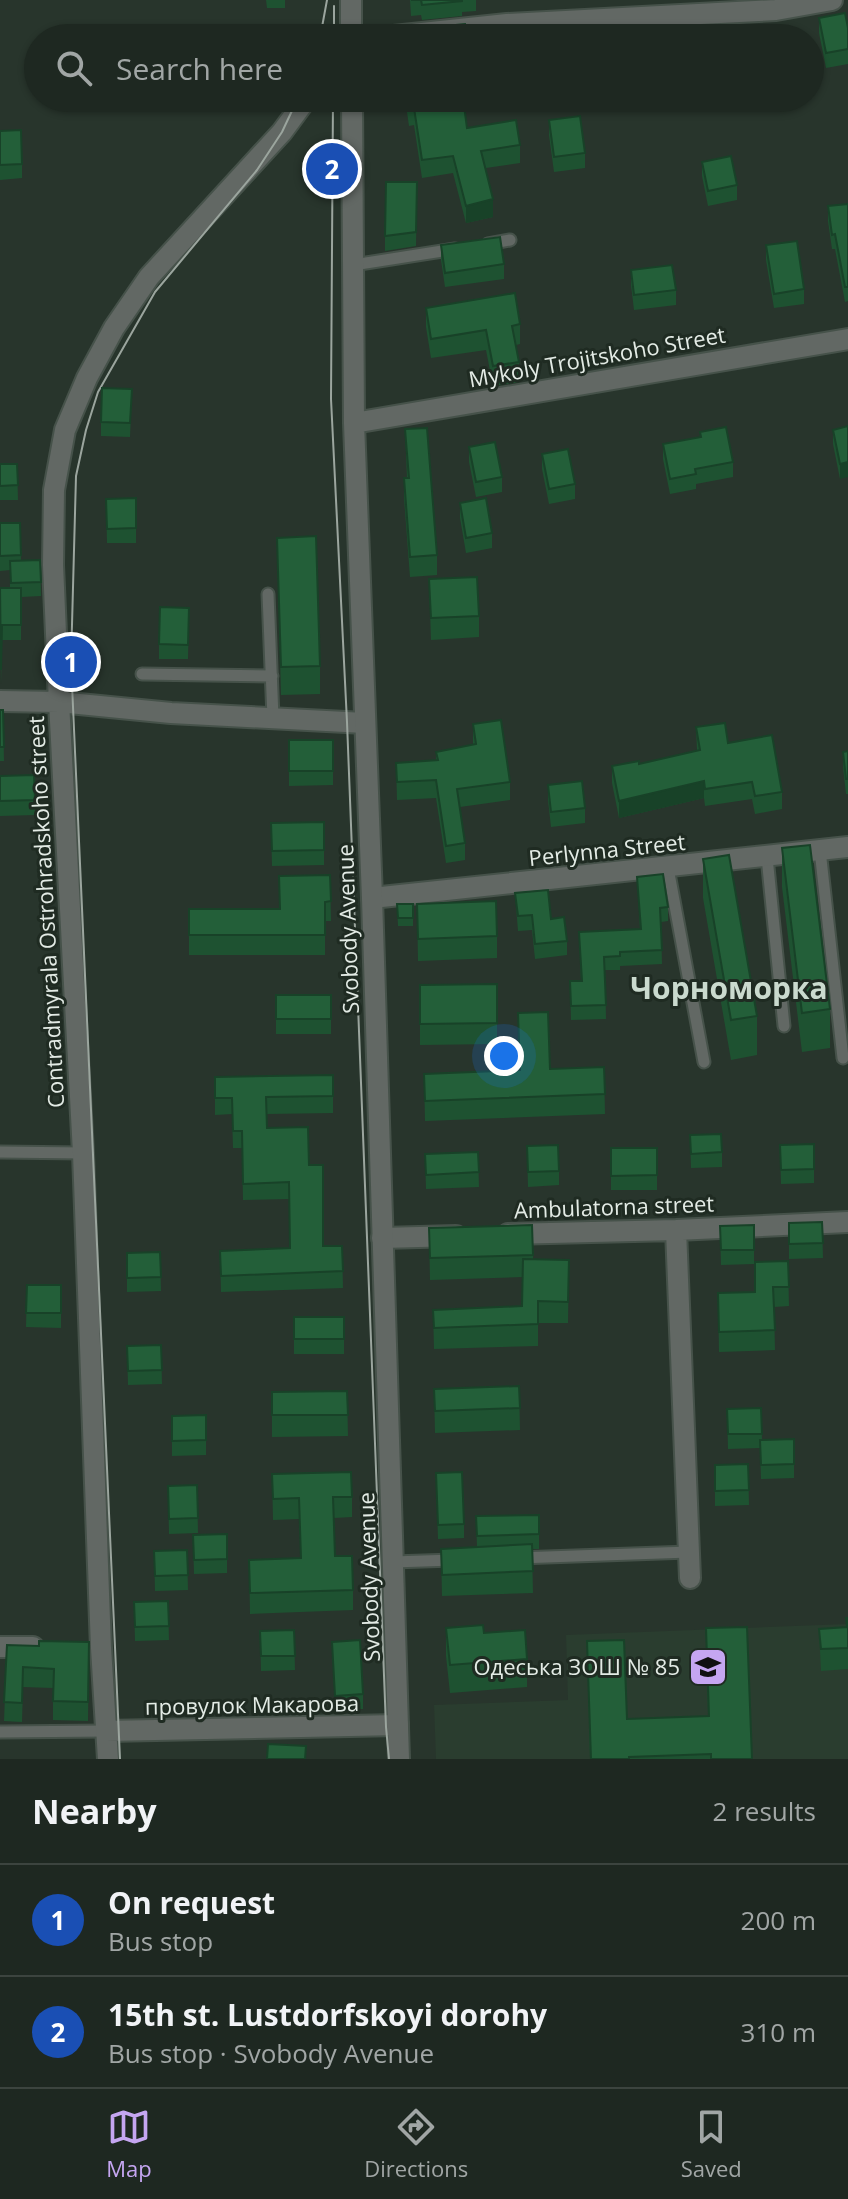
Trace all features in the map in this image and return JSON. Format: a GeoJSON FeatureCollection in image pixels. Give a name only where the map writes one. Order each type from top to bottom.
{"type":"FeatureCollection","features":[{"type":"Feature","properties":{"kind":"street"},"geometry":{"type":"LineString","coordinates":[[351,0],[351,24]]}},
{"type":"Feature","properties":{"kind":"street"},"geometry":{"type":"LineString","coordinates":[[507,24],[832,0]]}},
{"type":"Feature","properties":{"kind":"street","name":"Contradmyrala Ostrohradskoho street"},"geometry":{"type":"LineString","coordinates":[[108,1759],[94,1648],[83,1153],[53,565],[54,490],[65,430],[87,378],[114,328],[149,277],[297,112]]}},
{"type":"Feature","properties":{"kind":"street","name":"Svobody Avenue"},"geometry":{"type":"LineString","coordinates":[[352,112],[354,423],[399,1759]]}},
{"type":"Feature","properties":{"kind":"street","name":"Mykoly Trojitskoho Street"},"geometry":{"type":"LineString","coordinates":[[354,423],[848,339]]}},
{"type":"Feature","properties":{"kind":"street"},"geometry":{"type":"LineString","coordinates":[[0,701],[59,702],[171,713],[365,723]]}},
{"type":"Feature","properties":{"kind":"street","name":"Perlynna Street"},"geometry":{"type":"LineString","coordinates":[[372,898],[848,847]]}},
{"type":"Feature","properties":{"kind":"street","name":"Ambulatorna street"},"geometry":{"type":"LineString","coordinates":[[382,1238],[848,1222]]}},
{"type":"Feature","properties":{"kind":"street"},"geometry":{"type":"LineString","coordinates":[[676,1230],[690,1578]]}},
{"type":"Feature","properties":{"kind":"street"},"geometry":{"type":"LineString","coordinates":[[0,1647],[58,1648]]}},
{"type":"Feature","properties":{"kind":"street","name":"провулок Макарова"},"geometry":{"type":"LineString","coordinates":[[106,1731],[398,1725]]}},
{"type":"Feature","properties":{"kind":"lane"},"geometry":{"type":"LineString","coordinates":[[480,245],[510,240]]}},
{"type":"Feature","properties":{"kind":"lane"},"geometry":{"type":"LineString","coordinates":[[353,265],[464,247]]}},
{"type":"Feature","properties":{"kind":"lane"},"geometry":{"type":"LineString","coordinates":[[268,594],[273,718]]}},
{"type":"Feature","properties":{"kind":"lane"},"geometry":{"type":"LineString","coordinates":[[142,674],[272,676]]}},
{"type":"Feature","properties":{"kind":"lane"},"geometry":{"type":"LineString","coordinates":[[820,850],[843,1058]]}},
{"type":"Feature","properties":{"kind":"lane"},"geometry":{"type":"LineString","coordinates":[[767,857],[784,1026]]}},
{"type":"Feature","properties":{"kind":"lane"},"geometry":{"type":"LineString","coordinates":[[668,868],[704,1062]]}},
{"type":"Feature","properties":{"kind":"lane"},"geometry":{"type":"LineString","coordinates":[[0,1152],[83,1153]]}},
{"type":"Feature","properties":{"kind":"lane"},"geometry":{"type":"LineString","coordinates":[[505,1558],[689,1552]]}},
{"type":"Feature","properties":{"kind":"lane"},"geometry":{"type":"LineString","coordinates":[[393,1562],[459,1560]]}},
{"type":"Feature","properties":{"kind":"lane"},"geometry":{"type":"LineString","coordinates":[[0,1732],[106,1731]]}},
{"type":"Feature","properties":{"kind":"shaded area","name":"Одеська ЗОШ № 85"},"geometry":{"type":"Polygon","coordinates":[[[848,1624],[848,1759],[436,1759],[434,1705],[568,1700],[566,1635],[848,1624]]]}},
{"type":"Feature","properties":{"kind":"building"},"geometry":{"type":"Polygon","coordinates":[[[421,0],[462,0],[462,1],[422,5],[421,0]]]}},
{"type":"Feature","properties":{"kind":"building"},"geometry":{"type":"Polygon","coordinates":[[[845,13],[848,49],[826,53],[824,24],[820,24],[819,18],[845,13]]]}},
{"type":"Feature","properties":{"kind":"building"},"geometry":{"type":"Polygon","coordinates":[[[415,112],[465,112],[467,128],[516,120],[520,145],[481,151],[493,199],[466,206],[453,156],[422,160],[415,112]]]}},
{"type":"Feature","properties":{"kind":"building"},"geometry":{"type":"Polygon","coordinates":[[[580,116],[585,153],[554,157],[549,120],[580,116]]]}},
{"type":"Feature","properties":{"kind":"building"},"geometry":{"type":"Polygon","coordinates":[[[21,130],[22,164],[0,165],[0,131],[21,130]]]}},
{"type":"Feature","properties":{"kind":"building"},"geometry":{"type":"Polygon","coordinates":[[[731,156],[737,185],[708,191],[702,162],[731,156]]]}},
{"type":"Feature","properties":{"kind":"building"},"geometry":{"type":"Polygon","coordinates":[[[386,182],[417,182],[416,232],[385,236],[386,182]]]}},
{"type":"Feature","properties":{"kind":"building"},"geometry":{"type":"Polygon","coordinates":[[[848,204],[848,287],[845,287],[828,206],[848,204]]]}},
{"type":"Feature","properties":{"kind":"building"},"geometry":{"type":"Polygon","coordinates":[[[500,237],[504,264],[445,273],[441,245],[500,237]]]}},
{"type":"Feature","properties":{"kind":"building"},"geometry":{"type":"Polygon","coordinates":[[[797,241],[804,289],[774,294],[766,245],[797,241]]]}},
{"type":"Feature","properties":{"kind":"building"},"geometry":{"type":"Polygon","coordinates":[[[672,265],[676,290],[634,295],[631,270],[672,265]]]}},
{"type":"Feature","properties":{"kind":"building"},"geometry":{"type":"Polygon","coordinates":[[[515,293],[520,324],[512,326],[519,362],[493,366],[486,330],[431,339],[426,308],[515,293]]]}},
{"type":"Feature","properties":{"kind":"building"},"geometry":{"type":"Polygon","coordinates":[[[102,388],[132,389],[130,423],[101,422],[102,388]]]}},
{"type":"Feature","properties":{"kind":"building"},"geometry":{"type":"Polygon","coordinates":[[[848,426],[848,462],[840,464],[833,430],[848,426]]]}},
{"type":"Feature","properties":{"kind":"building"},"geometry":{"type":"Polygon","coordinates":[[[726,427],[733,462],[695,469],[696,474],[670,479],[663,444],[701,437],[700,432],[726,427]]]}},
{"type":"Feature","properties":{"kind":"building"},"geometry":{"type":"Polygon","coordinates":[[[427,428],[437,555],[410,557],[404,478],[409,478],[405,429],[427,428]]]}},
{"type":"Feature","properties":{"kind":"building"},"geometry":{"type":"Polygon","coordinates":[[[495,442],[502,477],[476,482],[469,447],[495,442]]]}},
{"type":"Feature","properties":{"kind":"building"},"geometry":{"type":"Polygon","coordinates":[[[568,449],[575,484],[549,489],[542,454],[568,449]]]}},
{"type":"Feature","properties":{"kind":"building"},"geometry":{"type":"Polygon","coordinates":[[[0,464],[17,464],[18,485],[0,486],[0,464]]]}},
{"type":"Feature","properties":{"kind":"building"},"geometry":{"type":"Polygon","coordinates":[[[136,498],[136,528],[107,529],[106,499],[136,498]]]}},
{"type":"Feature","properties":{"kind":"building"},"geometry":{"type":"Polygon","coordinates":[[[486,498],[492,533],[466,538],[460,503],[486,498]]]}},
{"type":"Feature","properties":{"kind":"building"},"geometry":{"type":"Polygon","coordinates":[[[0,523],[20,523],[21,555],[0,556],[0,523]]]}},
{"type":"Feature","properties":{"kind":"building"},"geometry":{"type":"Polygon","coordinates":[[[316,536],[320,666],[281,667],[277,538],[316,536]]]}},
{"type":"Feature","properties":{"kind":"building"},"geometry":{"type":"Polygon","coordinates":[[[40,560],[41,582],[11,583],[10,561],[40,560]]]}},
{"type":"Feature","properties":{"kind":"building"},"geometry":{"type":"Polygon","coordinates":[[[477,577],[479,616],[431,618],[429,579],[477,577]]]}},
{"type":"Feature","properties":{"kind":"building"},"geometry":{"type":"Polygon","coordinates":[[[0,588],[21,588],[21,625],[2,625],[1,670],[0,588]]]}},
{"type":"Feature","properties":{"kind":"building"},"geometry":{"type":"Polygon","coordinates":[[[160,607],[189,608],[188,645],[159,644],[160,607]]]}},
{"type":"Feature","properties":{"kind":"building"},"geometry":{"type":"Polygon","coordinates":[[[0,710],[3,710],[4,747],[0,747],[0,710]]]}},
{"type":"Feature","properties":{"kind":"building"},"geometry":{"type":"Polygon","coordinates":[[[501,720],[510,782],[457,789],[465,843],[446,846],[436,780],[397,782],[396,763],[438,760],[436,752],[476,744],[473,724],[501,720]]]}},
{"type":"Feature","properties":{"kind":"building"},"geometry":{"type":"Polygon","coordinates":[[[725,723],[728,743],[772,735],[782,792],[755,796],[752,782],[705,789],[704,781],[619,801],[612,766],[639,761],[639,764],[700,750],[696,727],[725,723]]]}},
{"type":"Feature","properties":{"kind":"building"},"geometry":{"type":"Polygon","coordinates":[[[289,740],[333,740],[333,771],[289,771],[289,740]]]}},
{"type":"Feature","properties":{"kind":"building"},"geometry":{"type":"Polygon","coordinates":[[[848,751],[848,779],[846,779],[843,752],[848,751]]]}},
{"type":"Feature","properties":{"kind":"building"},"geometry":{"type":"Polygon","coordinates":[[[34,775],[35,800],[0,801],[0,776],[34,775]]]}},
{"type":"Feature","properties":{"kind":"building"},"geometry":{"type":"Polygon","coordinates":[[[582,781],[585,808],[551,812],[548,785],[582,781]]]}},
{"type":"Feature","properties":{"kind":"building"},"geometry":{"type":"Polygon","coordinates":[[[324,822],[324,850],[272,851],[271,823],[324,822]]]}},
{"type":"Feature","properties":{"kind":"building"},"geometry":{"type":"Polygon","coordinates":[[[810,845],[830,1009],[802,1013],[782,848],[810,845]]]}},
{"type":"Feature","properties":{"kind":"building"},"geometry":{"type":"Polygon","coordinates":[[[729,855],[757,1016],[731,1020],[703,859],[729,855]]]}},
{"type":"Feature","properties":{"kind":"building"},"geometry":{"type":"Polygon","coordinates":[[[663,874],[668,907],[660,908],[662,950],[620,952],[620,956],[604,957],[606,1005],[571,1006],[570,981],[582,981],[579,932],[641,929],[637,877],[663,874]]]}},
{"type":"Feature","properties":{"kind":"building"},"geometry":{"type":"Polygon","coordinates":[[[330,875],[331,901],[325,902],[325,935],[189,935],[189,909],[280,909],[279,876],[330,875]]]}},
{"type":"Feature","properties":{"kind":"building"},"geometry":{"type":"Polygon","coordinates":[[[548,890],[551,919],[564,917],[567,941],[535,944],[532,915],[518,916],[515,893],[548,890]]]}},
{"type":"Feature","properties":{"kind":"building"},"geometry":{"type":"Polygon","coordinates":[[[496,901],[497,936],[418,939],[417,904],[496,901]]]}},
{"type":"Feature","properties":{"kind":"building"},"geometry":{"type":"Polygon","coordinates":[[[397,904],[413,904],[413,918],[398,918],[397,904]]]}},
{"type":"Feature","properties":{"kind":"building"},"geometry":{"type":"Polygon","coordinates":[[[497,984],[497,1023],[420,1024],[420,985],[497,984]]]}},
{"type":"Feature","properties":{"kind":"building"},"geometry":{"type":"Polygon","coordinates":[[[276,995],[331,995],[331,1019],[276,1019],[276,995]]]}},
{"type":"Feature","properties":{"kind":"building"},"geometry":{"type":"Polygon","coordinates":[[[548,1012],[550,1069],[604,1067],[605,1094],[425,1101],[424,1074],[520,1070],[518,1013],[548,1012]]]}},
{"type":"Feature","properties":{"kind":"building"},"geometry":{"type":"Polygon","coordinates":[[[333,1075],[333,1096],[266,1097],[267,1128],[308,1127],[309,1165],[323,1165],[323,1246],[342,1246],[343,1271],[221,1276],[220,1251],[290,1248],[289,1182],[243,1184],[242,1131],[233,1131],[232,1098],[215,1098],[215,1077],[333,1075]]]}},
{"type":"Feature","properties":{"kind":"building"},"geometry":{"type":"Polygon","coordinates":[[[721,1134],[722,1152],[691,1154],[690,1135],[721,1134]]]}},
{"type":"Feature","properties":{"kind":"building"},"geometry":{"type":"Polygon","coordinates":[[[814,1144],[814,1169],[781,1170],[780,1145],[814,1144]]]}},
{"type":"Feature","properties":{"kind":"building"},"geometry":{"type":"Polygon","coordinates":[[[558,1145],[559,1171],[528,1172],[527,1146],[558,1145]]]}},
{"type":"Feature","properties":{"kind":"building"},"geometry":{"type":"Polygon","coordinates":[[[611,1148],[657,1148],[657,1175],[611,1176],[611,1148]]]}},
{"type":"Feature","properties":{"kind":"building"},"geometry":{"type":"Polygon","coordinates":[[[478,1152],[479,1172],[426,1175],[425,1154],[478,1152]]]}},
{"type":"Feature","properties":{"kind":"building"},"geometry":{"type":"Polygon","coordinates":[[[822,1222],[823,1243],[789,1244],[789,1223],[822,1222]]]}},
{"type":"Feature","properties":{"kind":"building"},"geometry":{"type":"Polygon","coordinates":[[[532,1225],[533,1255],[430,1258],[429,1228],[532,1225]]]}},
{"type":"Feature","properties":{"kind":"building"},"geometry":{"type":"Polygon","coordinates":[[[754,1225],[754,1250],[721,1250],[720,1226],[754,1225]]]}},
{"type":"Feature","properties":{"kind":"building"},"geometry":{"type":"Polygon","coordinates":[[[160,1252],[161,1277],[127,1278],[127,1253],[160,1252]]]}},
{"type":"Feature","properties":{"kind":"building"},"geometry":{"type":"Polygon","coordinates":[[[523,1259],[569,1260],[568,1302],[538,1301],[538,1324],[434,1328],[433,1310],[522,1306],[523,1259]]]}},
{"type":"Feature","properties":{"kind":"building"},"geometry":{"type":"Polygon","coordinates":[[[788,1261],[789,1287],[773,1287],[775,1330],[719,1332],[718,1293],[755,1292],[755,1262],[788,1261]]]}},
{"type":"Feature","properties":{"kind":"building"},"geometry":{"type":"Polygon","coordinates":[[[27,1285],[61,1285],[61,1313],[26,1313],[27,1285]]]}},
{"type":"Feature","properties":{"kind":"building"},"geometry":{"type":"Polygon","coordinates":[[[294,1317],[344,1317],[344,1339],[294,1339],[294,1317]]]}},
{"type":"Feature","properties":{"kind":"building"},"geometry":{"type":"Polygon","coordinates":[[[161,1345],[162,1370],[128,1371],[127,1346],[161,1345]]]}},
{"type":"Feature","properties":{"kind":"building"},"geometry":{"type":"Polygon","coordinates":[[[519,1386],[520,1408],[435,1411],[434,1389],[519,1386]]]}},
{"type":"Feature","properties":{"kind":"building"},"geometry":{"type":"Polygon","coordinates":[[[347,1391],[348,1415],[272,1415],[272,1392],[347,1391]]]}},
{"type":"Feature","properties":{"kind":"building"},"geometry":{"type":"Polygon","coordinates":[[[761,1408],[762,1434],[728,1434],[727,1409],[761,1408]]]}},
{"type":"Feature","properties":{"kind":"building"},"geometry":{"type":"Polygon","coordinates":[[[206,1415],[206,1440],[172,1441],[172,1416],[206,1415]]]}},
{"type":"Feature","properties":{"kind":"building"},"geometry":{"type":"Polygon","coordinates":[[[794,1439],[794,1464],[761,1465],[760,1440],[794,1439]]]}},
{"type":"Feature","properties":{"kind":"building"},"geometry":{"type":"Polygon","coordinates":[[[748,1464],[749,1490],[715,1491],[715,1465],[748,1464]]]}},
{"type":"Feature","properties":{"kind":"building"},"geometry":{"type":"Polygon","coordinates":[[[351,1472],[352,1497],[333,1497],[335,1556],[352,1556],[353,1590],[250,1593],[249,1560],[301,1558],[299,1498],[273,1499],[272,1474],[351,1472]]]}},
{"type":"Feature","properties":{"kind":"building"},"geometry":{"type":"Polygon","coordinates":[[[462,1472],[464,1524],[438,1525],[436,1473],[462,1472]]]}},
{"type":"Feature","properties":{"kind":"building"},"geometry":{"type":"Polygon","coordinates":[[[197,1485],[198,1518],[169,1519],[168,1486],[197,1485]]]}},
{"type":"Feature","properties":{"kind":"building"},"geometry":{"type":"Polygon","coordinates":[[[539,1515],[539,1534],[477,1536],[476,1516],[539,1515]]]}},
{"type":"Feature","properties":{"kind":"building"},"geometry":{"type":"Polygon","coordinates":[[[227,1534],[227,1559],[194,1560],[193,1535],[227,1534]]]}},
{"type":"Feature","properties":{"kind":"building"},"geometry":{"type":"Polygon","coordinates":[[[532,1544],[533,1571],[442,1575],[441,1549],[532,1544]]]}},
{"type":"Feature","properties":{"kind":"building"},"geometry":{"type":"Polygon","coordinates":[[[187,1550],[188,1575],[155,1576],[154,1551],[187,1550]]]}},
{"type":"Feature","properties":{"kind":"building"},"geometry":{"type":"Polygon","coordinates":[[[168,1601],[169,1626],[135,1627],[134,1602],[168,1601]]]}},
{"type":"Feature","properties":{"kind":"building"},"geometry":{"type":"Polygon","coordinates":[[[848,1618],[848,1648],[821,1649],[819,1629],[847,1627],[848,1618]]]}},
{"type":"Feature","properties":{"kind":"building"},"geometry":{"type":"Polygon","coordinates":[[[483,1625],[484,1633],[525,1630],[527,1659],[450,1665],[446,1628],[483,1625]]]}},
{"type":"Feature","properties":{"kind":"building"},"geometry":{"type":"Polygon","coordinates":[[[747,1627],[752,1759],[711,1759],[711,1754],[591,1759],[587,1641],[624,1640],[627,1719],[709,1716],[706,1628],[747,1627]]]}},
{"type":"Feature","properties":{"kind":"building"},"geometry":{"type":"Polygon","coordinates":[[[294,1630],[295,1656],[261,1656],[260,1631],[294,1630]]]}},
{"type":"Feature","properties":{"kind":"building"},"geometry":{"type":"Polygon","coordinates":[[[360,1640],[363,1694],[335,1696],[332,1642],[360,1640]]]}},
{"type":"Feature","properties":{"kind":"building"},"geometry":{"type":"Polygon","coordinates":[[[39,1641],[89,1642],[88,1702],[53,1701],[54,1669],[23,1667],[22,1703],[4,1702],[7,1645],[39,1646],[39,1641]]]}},
{"type":"Feature","properties":{"kind":"building"},"geometry":{"type":"Polygon","coordinates":[[[268,1744],[306,1746],[305,1759],[267,1759],[268,1744]]]}},
{"type":"Feature","properties":{"kind":"tram line"},"geometry":{"type":"LineString","coordinates":[[323,24],[327,0]]}},
{"type":"Feature","properties":{"kind":"tram line"},"geometry":{"type":"LineString","coordinates":[[334,6],[334,24]]}},
{"type":"Feature","properties":{"kind":"tram line"},"geometry":{"type":"LineString","coordinates":[[120,1759],[71,662],[76,476],[98,392],[155,292],[257,170],[291,112]]}},
{"type":"Feature","properties":{"kind":"tram line"},"geometry":{"type":"LineString","coordinates":[[333,112],[331,399],[389,1759]]}},
{"type":"Feature","properties":{"kind":"place","name":"15th st. Lustdorfskoyi dorohy"},"geometry":{"type":"Point","coordinates":[332,169]}},
{"type":"Feature","properties":{"kind":"place","name":"On request"},"geometry":{"type":"Point","coordinates":[71,662]}},
{"type":"Feature","properties":{"kind":"place","name":"Одеська ЗОШ № 85"},"geometry":{"type":"Point","coordinates":[708,1667]}},
{"type":"Feature","properties":{"kind":"district","name":"Чорноморка"},"geometry":{"type":"Point","coordinates":[729,989]}}]}
